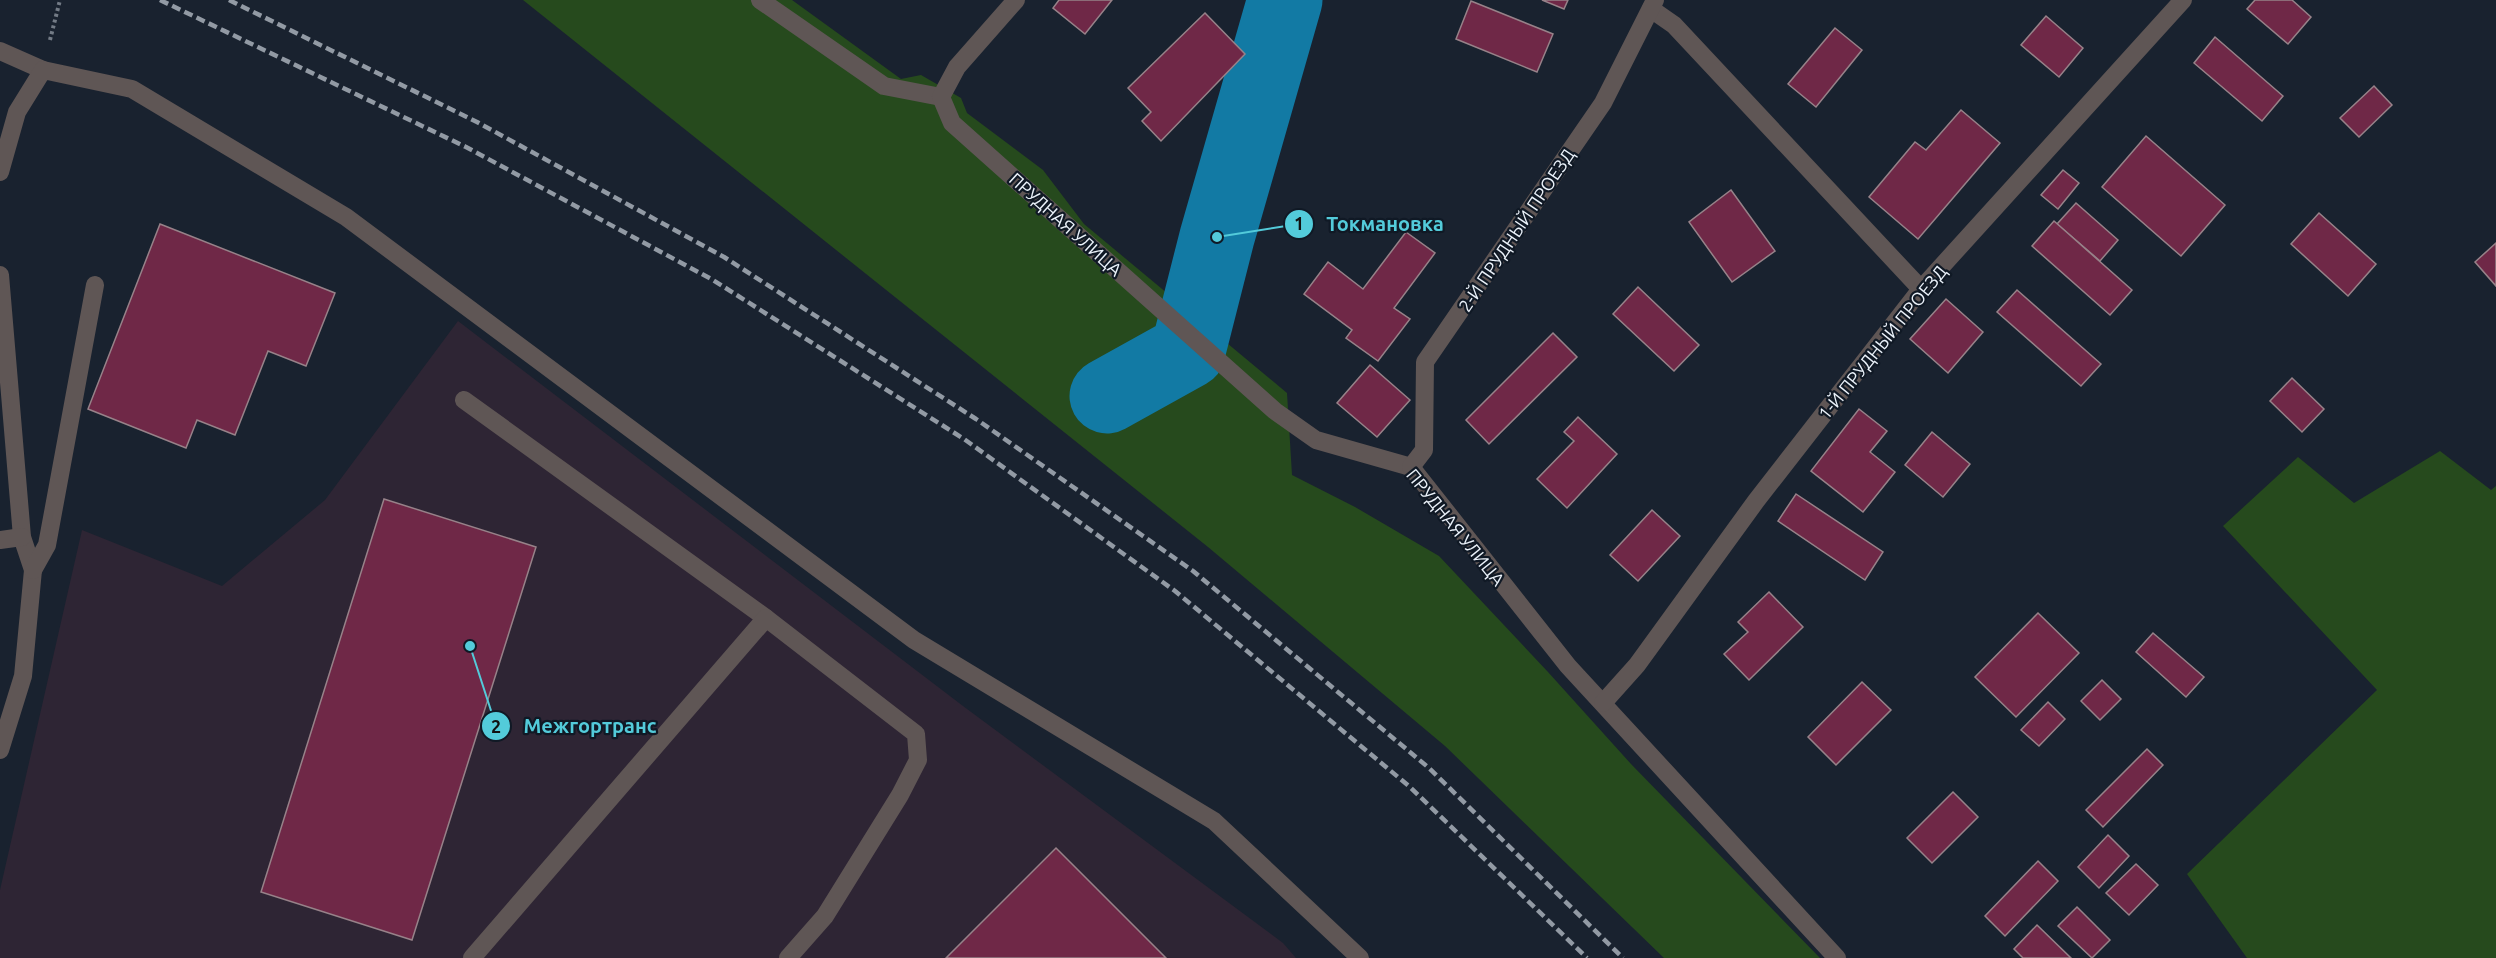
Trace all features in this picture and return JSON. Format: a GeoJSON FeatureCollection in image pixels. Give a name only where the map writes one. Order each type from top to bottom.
{"type":"FeatureCollection","features":[{"type":"Feature","properties":{"kind":"street"},"geometry":{"type":"LineString","coordinates":[[760,0],[884,86],[941,97],[957,67],[1016,0]]}},
{"type":"Feature","properties":{"kind":"street","name":"1-Й ПРУДНЫЙ ПРОЕЗД"},"geometry":{"type":"LineString","coordinates":[[1603,702],[1637,665],[1756,501],[1921,290],[2183,0]]}},
{"type":"Feature","properties":{"kind":"street"},"geometry":{"type":"LineString","coordinates":[[1653,4],[1921,290]]}},
{"type":"Feature","properties":{"kind":"street","name":"2-Й ПРУДНЫЙ ПРОЕЗД"},"geometry":{"type":"LineString","coordinates":[[1411,466],[1424,450],[1425,362],[1603,103],[1653,4]]}},
{"type":"Feature","properties":{"kind":"street"},"geometry":{"type":"LineString","coordinates":[[0,51],[43,70],[132,89],[346,217],[914,640],[1214,821],[1360,958]]}},
{"type":"Feature","properties":{"kind":"street"},"geometry":{"type":"LineString","coordinates":[[0,172],[17,112],[43,70]]}},
{"type":"Feature","properties":{"kind":"street","name":"ПРУДНАЯ УЛИЦА"},"geometry":{"type":"LineString","coordinates":[[941,97],[952,123],[1275,411],[1316,440],[1411,466],[1568,666],[1837,958]]}},
{"type":"Feature","properties":{"kind":"street"},"geometry":{"type":"LineString","coordinates":[[0,275],[22,537],[33,570],[23,676],[0,750]]}},
{"type":"Feature","properties":{"kind":"street"},"geometry":{"type":"LineString","coordinates":[[33,570],[47,545],[95,285]]}},
{"type":"Feature","properties":{"kind":"street"},"geometry":{"type":"LineString","coordinates":[[464,400],[766,618],[916,734],[918,760],[900,795],[825,916],[788,958]]}},
{"type":"Feature","properties":{"kind":"street"},"geometry":{"type":"LineString","coordinates":[[0,540],[22,537]]}},
{"type":"Feature","properties":{"kind":"street"},"geometry":{"type":"LineString","coordinates":[[472,958],[766,618]]}},
{"type":"Feature","properties":{"kind":"path"},"geometry":{"type":"LineString","coordinates":[[43,70],[60,0]]}},
{"type":"Feature","properties":{"kind":"shaded area"},"geometry":{"type":"Polygon","coordinates":[[[458,321],[963,706],[1283,943],[1296,958],[0,958],[0,890],[82,530],[222,586],[325,500],[458,321]]]}},
{"type":"Feature","properties":{"kind":"green space"},"geometry":{"type":"Polygon","coordinates":[[[523,0],[792,0],[901,79],[921,75],[961,98],[967,113],[1043,170],[1084,224],[1287,393],[1292,475],[1355,507],[1439,556],[1631,764],[1820,958],[1664,958],[1445,746],[1208,547],[523,0]]]}},
{"type":"Feature","properties":{"kind":"green space"},"geometry":{"type":"Polygon","coordinates":[[[2440,451],[2491,490],[2496,486],[2496,958],[2247,958],[2187,874],[2377,690],[2223,526],[2298,457],[2354,503],[2440,451]]]}},
{"type":"Feature","properties":{"kind":"building"},"geometry":{"type":"Polygon","coordinates":[[[1059,0],[1112,0],[1085,34],[1053,8],[1059,0]]]}},
{"type":"Feature","properties":{"kind":"building"},"geometry":{"type":"Polygon","coordinates":[[[1542,0],[1568,0],[1564,9],[1542,0]]]}},
{"type":"Feature","properties":{"kind":"building"},"geometry":{"type":"Polygon","coordinates":[[[2255,0],[2292,0],[2311,17],[2288,44],[2247,9],[2255,0]]]}},
{"type":"Feature","properties":{"kind":"building"},"geometry":{"type":"Polygon","coordinates":[[[1471,1],[1553,34],[1537,72],[1456,39],[1471,1]]]}},
{"type":"Feature","properties":{"kind":"building"},"geometry":{"type":"Polygon","coordinates":[[[1205,13],[1245,54],[1161,141],[1142,121],[1151,112],[1128,88],[1205,13]]]}},
{"type":"Feature","properties":{"kind":"building"},"geometry":{"type":"Polygon","coordinates":[[[2046,16],[2083,48],[2059,77],[2021,45],[2046,16]]]}},
{"type":"Feature","properties":{"kind":"building"},"geometry":{"type":"Polygon","coordinates":[[[1835,28],[1862,50],[1816,107],[1788,84],[1835,28]]]}},
{"type":"Feature","properties":{"kind":"building"},"geometry":{"type":"Polygon","coordinates":[[[2215,37],[2283,96],[2262,121],[2194,63],[2215,37]]]}},
{"type":"Feature","properties":{"kind":"building"},"geometry":{"type":"Polygon","coordinates":[[[2374,86],[2392,105],[2359,137],[2340,118],[2374,86]]]}},
{"type":"Feature","properties":{"kind":"building"},"geometry":{"type":"Polygon","coordinates":[[[1961,110],[2000,143],[1918,239],[1869,197],[1915,142],[1926,150],[1961,110]]]}},
{"type":"Feature","properties":{"kind":"building"},"geometry":{"type":"Polygon","coordinates":[[[2146,136],[2225,205],[2181,256],[2102,187],[2146,136]]]}},
{"type":"Feature","properties":{"kind":"building"},"geometry":{"type":"Polygon","coordinates":[[[2063,170],[2079,183],[2058,209],[2041,195],[2063,170]]]}},
{"type":"Feature","properties":{"kind":"building"},"geometry":{"type":"Polygon","coordinates":[[[1731,190],[1775,251],[1732,282],[1689,222],[1731,190]]]}},
{"type":"Feature","properties":{"kind":"building"},"geometry":{"type":"Polygon","coordinates":[[[2076,203],[2118,240],[2100,261],[2057,224],[2076,203]]]}},
{"type":"Feature","properties":{"kind":"building"},"geometry":{"type":"Polygon","coordinates":[[[2319,213],[2376,264],[2348,296],[2291,244],[2319,213]]]}},
{"type":"Feature","properties":{"kind":"building"},"geometry":{"type":"Polygon","coordinates":[[[2054,221],[2132,290],[2110,315],[2032,246],[2054,221]]]}},
{"type":"Feature","properties":{"kind":"building"},"geometry":{"type":"Polygon","coordinates":[[[160,224],[335,293],[306,366],[268,351],[235,435],[197,420],[186,448],[88,409],[160,224]]]}},
{"type":"Feature","properties":{"kind":"building"},"geometry":{"type":"Polygon","coordinates":[[[1406,232],[1435,253],[1394,308],[1410,319],[1378,361],[1346,338],[1352,330],[1304,294],[1328,262],[1363,289],[1406,232]]]}},
{"type":"Feature","properties":{"kind":"building"},"geometry":{"type":"Polygon","coordinates":[[[2496,243],[2496,286],[2475,262],[2496,243]]]}},
{"type":"Feature","properties":{"kind":"building"},"geometry":{"type":"Polygon","coordinates":[[[1638,287],[1699,345],[1674,371],[1613,314],[1638,287]]]}},
{"type":"Feature","properties":{"kind":"building"},"geometry":{"type":"Polygon","coordinates":[[[2017,290],[2101,364],[2081,386],[1997,312],[2017,290]]]}},
{"type":"Feature","properties":{"kind":"building"},"geometry":{"type":"Polygon","coordinates":[[[1946,299],[1983,332],[1948,373],[1910,339],[1946,299]]]}},
{"type":"Feature","properties":{"kind":"building"},"geometry":{"type":"Polygon","coordinates":[[[1553,333],[1577,357],[1489,444],[1466,420],[1553,333]]]}},
{"type":"Feature","properties":{"kind":"building"},"geometry":{"type":"Polygon","coordinates":[[[1370,365],[1410,400],[1377,437],[1337,403],[1370,365]]]}},
{"type":"Feature","properties":{"kind":"building"},"geometry":{"type":"Polygon","coordinates":[[[2292,378],[2324,409],[2302,432],[2270,401],[2292,378]]]}},
{"type":"Feature","properties":{"kind":"building"},"geometry":{"type":"Polygon","coordinates":[[[1859,409],[1887,431],[1870,452],[1895,472],[1863,512],[1811,471],[1859,409]]]}},
{"type":"Feature","properties":{"kind":"building"},"geometry":{"type":"Polygon","coordinates":[[[1578,417],[1617,454],[1567,508],[1537,479],[1574,441],[1564,432],[1578,417]]]}},
{"type":"Feature","properties":{"kind":"building"},"geometry":{"type":"Polygon","coordinates":[[[1932,432],[1970,464],[1943,497],[1905,465],[1932,432]]]}},
{"type":"Feature","properties":{"kind":"building"},"geometry":{"type":"Polygon","coordinates":[[[1796,494],[1883,552],[1865,580],[1778,521],[1796,494]]]}},
{"type":"Feature","properties":{"kind":"building"},"geometry":{"type":"Polygon","coordinates":[[[384,499],[536,547],[412,940],[261,892],[384,499]]]}},
{"type":"Feature","properties":{"kind":"building"},"geometry":{"type":"Polygon","coordinates":[[[1652,510],[1680,536],[1638,581],[1610,555],[1652,510]]]}},
{"type":"Feature","properties":{"kind":"building"},"geometry":{"type":"Polygon","coordinates":[[[1769,592],[1803,627],[1749,680],[1724,654],[1748,632],[1738,622],[1769,592]]]}},
{"type":"Feature","properties":{"kind":"building"},"geometry":{"type":"Polygon","coordinates":[[[2038,613],[2079,653],[2016,717],[1975,677],[2038,613]]]}},
{"type":"Feature","properties":{"kind":"building"},"geometry":{"type":"Polygon","coordinates":[[[2153,633],[2204,677],[2186,697],[2136,652],[2153,633]]]}},
{"type":"Feature","properties":{"kind":"building"},"geometry":{"type":"Polygon","coordinates":[[[2102,680],[2121,699],[2100,720],[2081,701],[2102,680]]]}},
{"type":"Feature","properties":{"kind":"building"},"geometry":{"type":"Polygon","coordinates":[[[1862,682],[1891,710],[1836,765],[1808,737],[1862,682]]]}},
{"type":"Feature","properties":{"kind":"building"},"geometry":{"type":"Polygon","coordinates":[[[2048,702],[2065,719],[2039,746],[2021,730],[2048,702]]]}},
{"type":"Feature","properties":{"kind":"building"},"geometry":{"type":"Polygon","coordinates":[[[2147,749],[2163,765],[2103,827],[2086,810],[2147,749]]]}},
{"type":"Feature","properties":{"kind":"building"},"geometry":{"type":"Polygon","coordinates":[[[1953,792],[1978,817],[1932,863],[1907,838],[1953,792]]]}},
{"type":"Feature","properties":{"kind":"building"},"geometry":{"type":"Polygon","coordinates":[[[2108,835],[2129,856],[2099,888],[2078,867],[2108,835]]]}},
{"type":"Feature","properties":{"kind":"building"},"geometry":{"type":"Polygon","coordinates":[[[1056,848],[1166,958],[946,958],[1056,848]]]}},
{"type":"Feature","properties":{"kind":"building"},"geometry":{"type":"Polygon","coordinates":[[[2038,861],[2058,881],[2005,936],[1985,916],[2038,861]]]}},
{"type":"Feature","properties":{"kind":"building"},"geometry":{"type":"Polygon","coordinates":[[[2136,864],[2158,885],[2129,915],[2106,893],[2136,864]]]}},
{"type":"Feature","properties":{"kind":"building"},"geometry":{"type":"Polygon","coordinates":[[[2077,907],[2110,940],[2092,958],[2058,926],[2077,907]]]}},
{"type":"Feature","properties":{"kind":"building"},"geometry":{"type":"Polygon","coordinates":[[[2037,925],[2071,958],[2023,958],[2014,949],[2037,925]]]}},
{"type":"Feature","properties":{"kind":"waterway"},"geometry":{"type":"LineString","coordinates":[[1107,396],[1188,351],[1217,237],[1285,0]]}},
{"type":"Feature","properties":{"kind":"railway"},"geometry":{"type":"LineString","coordinates":[[160,0],[466,147],[713,280],[964,439],[1175,591],[1410,787],[1587,958]]}},
{"type":"Feature","properties":{"kind":"railway"},"geometry":{"type":"LineString","coordinates":[[229,0],[477,122],[724,257],[976,419],[1193,571],[1429,768],[1623,958]]}},
{"type":"Feature","properties":{"kind":"place","name":"Токмановка"},"geometry":{"type":"Point","coordinates":[1217,237]}},
{"type":"Feature","properties":{"kind":"place","name":"Межгортранс"},"geometry":{"type":"Point","coordinates":[470,646]}}]}
